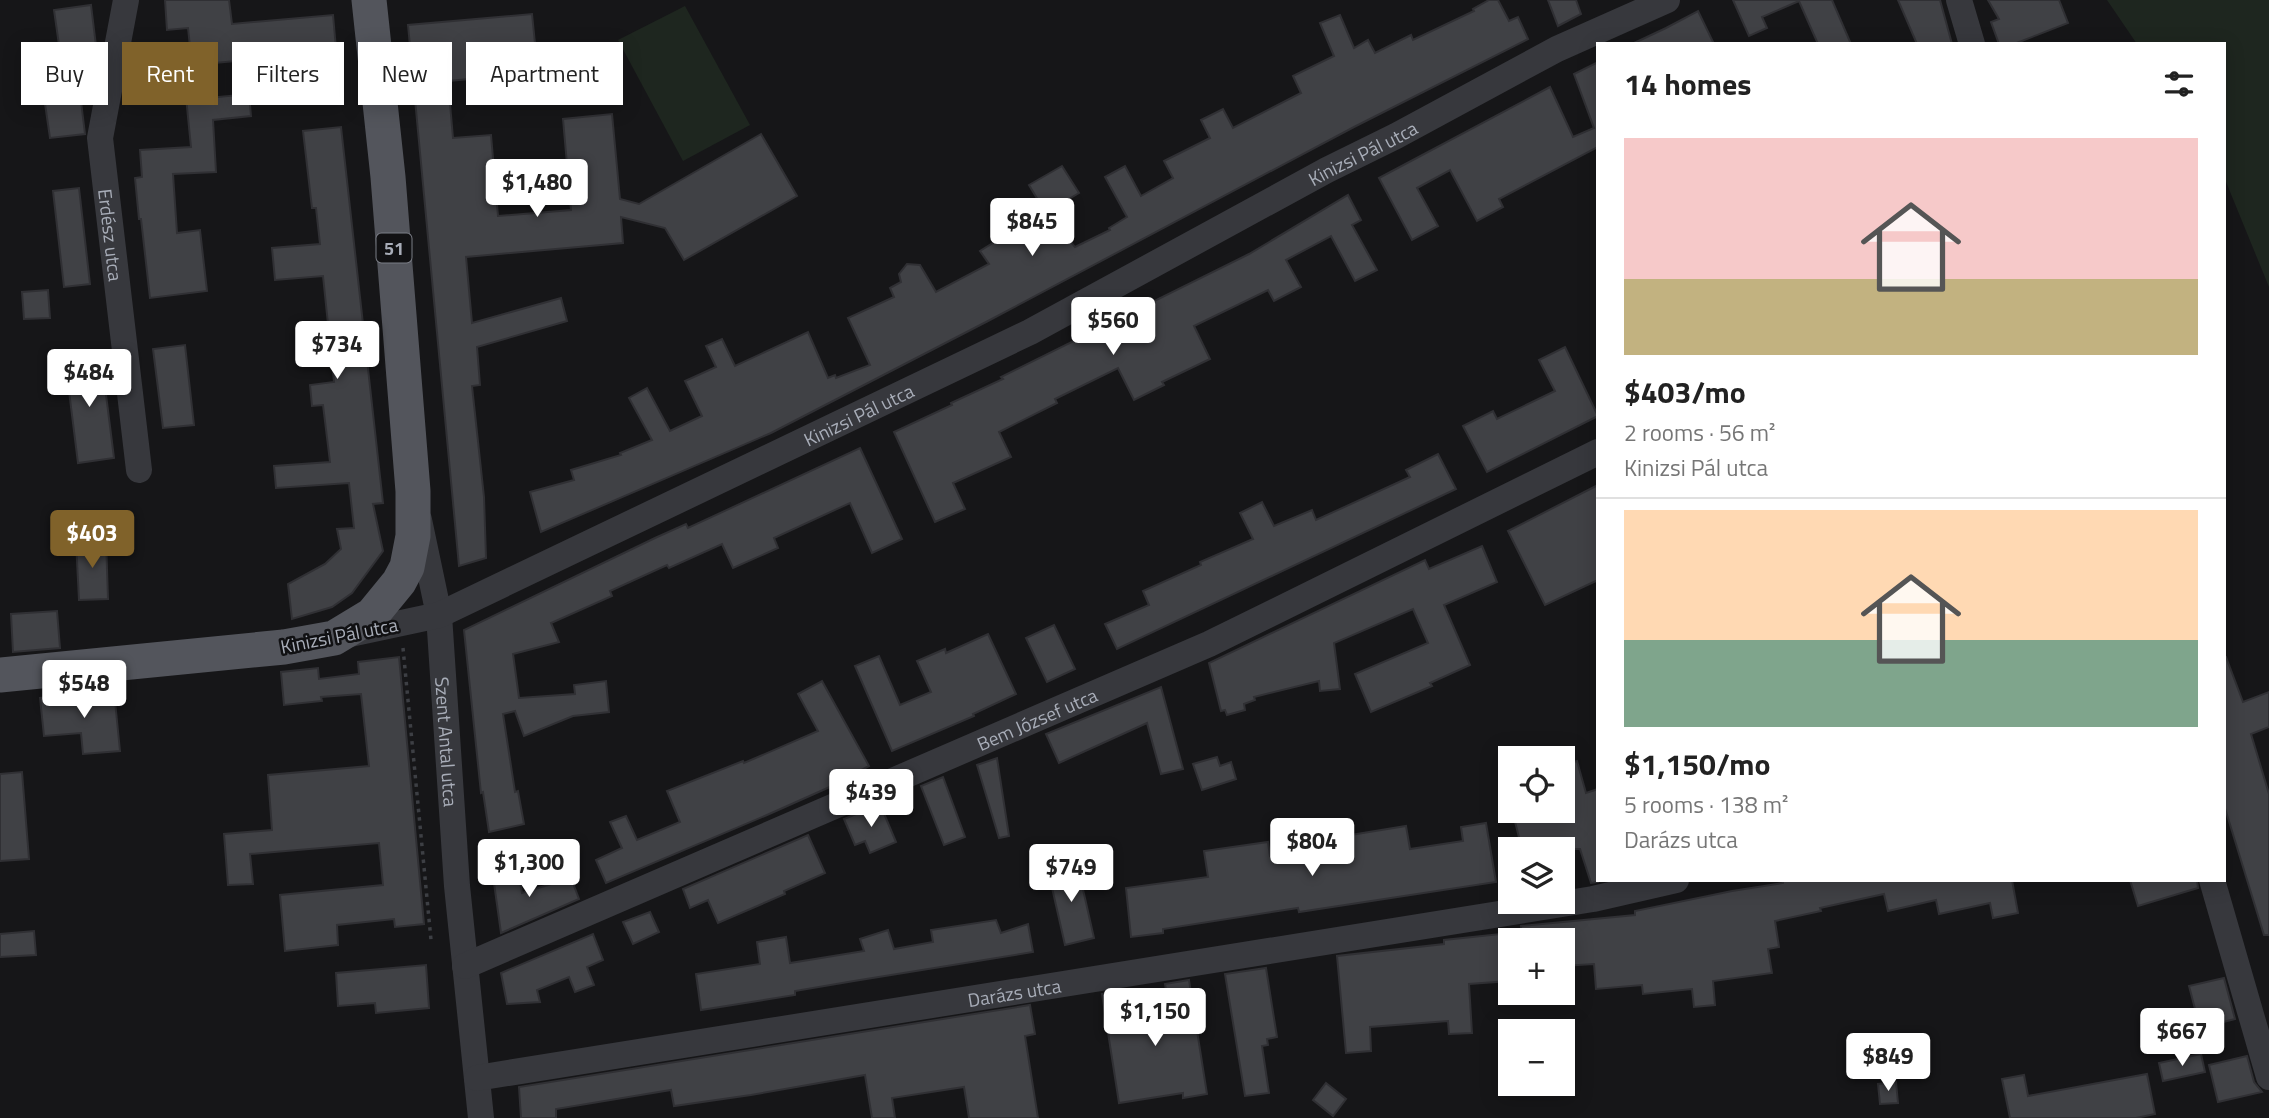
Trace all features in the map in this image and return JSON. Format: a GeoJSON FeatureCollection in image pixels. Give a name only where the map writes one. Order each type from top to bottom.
{"type":"FeatureCollection","features":[{"type":"Feature","properties":{"kind":"main road","name":"Szent Antal utca"},"geometry":{"type":"LineString","coordinates":[[334,638],[372,615],[399,582],[407,567],[413,536],[413,491],[388,177],[369,0]]}},
{"type":"Feature","properties":{"kind":"main road","name":"Kinizsi Pál utca"},"geometry":{"type":"LineString","coordinates":[[0,675],[284,647],[334,638]]}},
{"type":"Feature","properties":{"kind":"street","name":"Erdész utca"},"geometry":{"type":"LineString","coordinates":[[126,0],[100,138],[139,470]]}},
{"type":"Feature","properties":{"kind":"street","name":"Kinizsi Pál utca"},"geometry":{"type":"LineString","coordinates":[[334,638],[439,615],[1030,332],[1327,170],[1557,49],[1667,0]]}},
{"type":"Feature","properties":{"kind":"street"},"geometry":{"type":"LineString","coordinates":[[1959,0],[1971,42]]}},
{"type":"Feature","properties":{"kind":"street","name":"Bem József utca"},"geometry":{"type":"LineString","coordinates":[[465,966],[1209,644],[1596,453]]}},
{"type":"Feature","properties":{"kind":"street","name":"Szent Antal utca"},"geometry":{"type":"LineString","coordinates":[[413,491],[439,615],[457,886],[481,1118]]}},
{"type":"Feature","properties":{"kind":"street","name":"Darázs utca"},"geometry":{"type":"LineString","coordinates":[[477,1078],[1593,899],[1666,882]]}},
{"type":"Feature","properties":{"kind":"street"},"geometry":{"type":"LineString","coordinates":[[2213,882],[2269,1077]]}},
{"type":"Feature","properties":{"kind":"path"},"geometry":{"type":"LineString","coordinates":[[431,940],[403,648],[442,643]]}},
{"type":"Feature","properties":{"kind":"shaded area"},"geometry":{"type":"Polygon","coordinates":[[[2107,0],[2269,0],[2269,287],[2226,182],[2226,42],[2136,42],[2107,0]]]}},
{"type":"Feature","properties":{"kind":"shaded area"},"geometry":{"type":"Polygon","coordinates":[[[685,6],[750,125],[683,161],[623,49],[623,42],[618,40],[685,6]]]}},
{"type":"Feature","properties":{"kind":"building"},"geometry":{"type":"Polygon","coordinates":[[[165,0],[229,0],[232,24],[333,15],[335,42],[232,42],[232,61],[218,63],[218,42],[190,42],[188,28],[167,30],[165,0]]]}},
{"type":"Feature","properties":{"kind":"building"},"geometry":{"type":"Polygon","coordinates":[[[1489,0],[1498,0],[1509,21],[1518,17],[1528,39],[1354,127],[771,433],[541,532],[530,492],[574,480],[571,470],[621,455],[620,453],[652,440],[629,398],[647,388],[670,431],[702,416],[685,381],[716,367],[706,346],[722,339],[735,366],[808,332],[828,378],[835,375],[836,378],[870,365],[848,318],[894,297],[890,288],[901,282],[899,274],[907,264],[920,265],[936,292],[989,264],[980,251],[1004,236],[1006,238],[1044,210],[1029,185],[1062,166],[1079,193],[1047,212],[1075,247],[1110,230],[1109,228],[1127,217],[1105,177],[1125,166],[1141,196],[1173,178],[1164,161],[1210,138],[1201,120],[1223,109],[1233,128],[1301,93],[1293,76],[1334,56],[1320,23],[1340,15],[1354,48],[1368,40],[1375,53],[1411,35],[1413,40],[1474,11],[1473,9],[1489,0]]]}},
{"type":"Feature","properties":{"kind":"building"},"geometry":{"type":"Polygon","coordinates":[[[1548,0],[1576,0],[1581,14],[1558,26],[1548,0]]]}},
{"type":"Feature","properties":{"kind":"building"},"geometry":{"type":"Polygon","coordinates":[[[1733,0],[1832,0],[1850,42],[1817,42],[1799,1],[1762,17],[1767,28],[1749,36],[1733,0]]]}},
{"type":"Feature","properties":{"kind":"building"},"geometry":{"type":"Polygon","coordinates":[[[1898,0],[1940,0],[1951,42],[1916,42],[1898,0]]]}},
{"type":"Feature","properties":{"kind":"building"},"geometry":{"type":"Polygon","coordinates":[[[1988,0],[2059,0],[2068,23],[2019,42],[1998,42],[1991,22],[1999,19],[1988,0]]]}},
{"type":"Feature","properties":{"kind":"building"},"geometry":{"type":"Polygon","coordinates":[[[91,5],[96,42],[59,42],[54,10],[91,5]]]}},
{"type":"Feature","properties":{"kind":"building"},"geometry":{"type":"Polygon","coordinates":[[[1698,11],[1713,42],[1636,42],[1698,11]]]}},
{"type":"Feature","properties":{"kind":"building"},"geometry":{"type":"Polygon","coordinates":[[[532,14],[535,42],[466,42],[466,79],[452,81],[452,42],[410,42],[408,25],[532,14]]]}},
{"type":"Feature","properties":{"kind":"building"},"geometry":{"type":"Polygon","coordinates":[[[1596,63],[1596,148],[1499,199],[1503,207],[1477,221],[1450,170],[1417,188],[1438,226],[1412,240],[1379,178],[1550,87],[1573,137],[1594,128],[1574,74],[1596,63]]]}},
{"type":"Feature","properties":{"kind":"building"},"geometry":{"type":"Polygon","coordinates":[[[232,96],[232,105],[250,105],[251,116],[213,120],[216,172],[173,174],[177,233],[200,230],[207,291],[150,298],[135,178],[142,177],[140,150],[191,147],[187,105],[218,105],[218,97],[232,96]]]}},
{"type":"Feature","properties":{"kind":"building"},"geometry":{"type":"Polygon","coordinates":[[[45,105],[81,105],[85,134],[50,138],[45,105]]]}},
{"type":"Feature","properties":{"kind":"building"},"geometry":{"type":"Polygon","coordinates":[[[416,105],[450,105],[453,138],[491,135],[498,216],[571,210],[563,119],[612,114],[620,199],[639,204],[761,134],[797,196],[684,260],[665,228],[621,217],[623,243],[466,257],[472,323],[561,298],[567,321],[477,347],[480,385],[472,386],[484,497],[486,558],[459,566],[416,105]]]}},
{"type":"Feature","properties":{"kind":"building"},"geometry":{"type":"Polygon","coordinates":[[[341,127],[383,503],[373,504],[383,551],[352,593],[332,607],[292,619],[288,584],[325,564],[341,549],[337,529],[354,528],[349,483],[276,488],[274,466],[330,462],[323,405],[312,406],[310,385],[334,382],[323,276],[275,280],[272,248],[320,244],[316,208],[312,208],[303,131],[341,127]]]}},
{"type":"Feature","properties":{"kind":"building"},"geometry":{"type":"Polygon","coordinates":[[[79,188],[90,284],[64,287],[53,191],[79,188]]]}},
{"type":"Feature","properties":{"kind":"building"},"geometry":{"type":"Polygon","coordinates":[[[1348,195],[1361,220],[1352,225],[1377,270],[1355,281],[1331,236],[1286,260],[1301,287],[1274,301],[1268,290],[1194,326],[1210,359],[1162,382],[1164,385],[1134,400],[1118,368],[1055,399],[1057,403],[999,432],[1011,457],[953,483],[965,509],[935,522],[894,432],[1249,254],[1348,195]]]}},
{"type":"Feature","properties":{"kind":"building"},"geometry":{"type":"Polygon","coordinates":[[[48,290],[50,318],[24,319],[22,292],[48,290]]]}},
{"type":"Feature","properties":{"kind":"building"},"geometry":{"type":"Polygon","coordinates":[[[185,345],[194,425],[163,428],[153,349],[185,345]]]}},
{"type":"Feature","properties":{"kind":"building"},"geometry":{"type":"Polygon","coordinates":[[[1565,347],[1596,412],[1596,417],[1487,472],[1463,426],[1493,411],[1497,419],[1555,391],[1539,360],[1565,347]]]}},
{"type":"Feature","properties":{"kind":"building"},"geometry":{"type":"Polygon","coordinates":[[[101,355],[114,458],[78,463],[65,359],[101,355]]]}},
{"type":"Feature","properties":{"kind":"building"},"geometry":{"type":"Polygon","coordinates":[[[860,448],[902,539],[872,553],[850,503],[774,538],[778,548],[733,568],[722,544],[669,568],[667,565],[610,591],[612,596],[551,623],[559,642],[513,654],[519,698],[575,694],[574,685],[606,681],[609,712],[573,716],[524,736],[515,711],[503,714],[515,792],[518,791],[524,824],[489,832],[483,792],[481,793],[464,630],[655,538],[686,524],[688,528],[860,448]]]}},
{"type":"Feature","properties":{"kind":"building"},"geometry":{"type":"Polygon","coordinates":[[[1438,454],[1456,489],[1117,649],[1105,624],[1149,605],[1143,591],[1253,539],[1240,513],[1262,502],[1274,526],[1312,510],[1316,520],[1410,477],[1406,470],[1438,454]]]}},
{"type":"Feature","properties":{"kind":"building"},"geometry":{"type":"Polygon","coordinates":[[[1596,486],[1596,581],[1545,605],[1508,531],[1596,486]]]}},
{"type":"Feature","properties":{"kind":"building"},"geometry":{"type":"Polygon","coordinates":[[[106,539],[108,599],[79,600],[76,541],[106,539]]]}},
{"type":"Feature","properties":{"kind":"building"},"geometry":{"type":"Polygon","coordinates":[[[1482,546],[1497,582],[1444,605],[1470,665],[1430,683],[1432,686],[1371,712],[1355,674],[1428,643],[1413,609],[1334,643],[1340,689],[1320,691],[1319,681],[1254,697],[1255,700],[1244,704],[1245,710],[1227,715],[1225,710],[1221,711],[1209,663],[1425,560],[1429,569],[1482,546]]]}},
{"type":"Feature","properties":{"kind":"building"},"geometry":{"type":"Polygon","coordinates":[[[57,611],[60,648],[13,652],[11,614],[57,611]]]}},
{"type":"Feature","properties":{"kind":"building"},"geometry":{"type":"Polygon","coordinates":[[[1054,625],[1075,669],[1047,682],[1026,638],[1054,625]]]}},
{"type":"Feature","properties":{"kind":"building"},"geometry":{"type":"Polygon","coordinates":[[[988,634],[1016,694],[973,714],[974,716],[892,751],[855,666],[879,656],[900,705],[931,692],[917,661],[945,649],[946,653],[988,634]]]}},
{"type":"Feature","properties":{"kind":"building"},"geometry":{"type":"Polygon","coordinates":[[[399,657],[424,924],[395,927],[394,919],[337,925],[338,945],[285,951],[280,895],[383,885],[379,843],[250,854],[253,884],[228,885],[224,834],[272,830],[268,775],[369,766],[361,694],[321,697],[322,701],[284,705],[281,672],[318,668],[319,679],[359,674],[358,662],[399,657]]]}},
{"type":"Feature","properties":{"kind":"building"},"geometry":{"type":"Polygon","coordinates":[[[2226,657],[2243,702],[2269,692],[2269,727],[2251,734],[2269,794],[2269,935],[2264,935],[2226,812],[2226,657]]]}},
{"type":"Feature","properties":{"kind":"building"},"geometry":{"type":"Polygon","coordinates":[[[822,681],[869,766],[767,815],[606,883],[596,860],[622,848],[610,822],[626,816],[637,840],[680,822],[667,791],[743,761],[744,763],[818,731],[798,694],[822,681]]]}},
{"type":"Feature","properties":{"kind":"building"},"geometry":{"type":"Polygon","coordinates":[[[1161,687],[1183,769],[1161,774],[1147,723],[1059,763],[1046,734],[1161,687]]]}},
{"type":"Feature","properties":{"kind":"building"},"geometry":{"type":"Polygon","coordinates":[[[114,691],[120,751],[83,754],[81,733],[44,736],[40,698],[114,691]]]}},
{"type":"Feature","properties":{"kind":"building"},"geometry":{"type":"Polygon","coordinates":[[[1217,757],[1220,766],[1231,762],[1236,779],[1202,790],[1193,764],[1217,757]]]}},
{"type":"Feature","properties":{"kind":"building"},"geometry":{"type":"Polygon","coordinates":[[[997,758],[1009,836],[999,838],[977,765],[997,758]]]}},
{"type":"Feature","properties":{"kind":"building"},"geometry":{"type":"Polygon","coordinates":[[[1577,761],[1586,793],[1596,790],[1598,882],[1591,883],[1580,849],[1575,849],[1575,837],[1519,837],[1515,823],[1575,823],[1577,761]]]}},
{"type":"Feature","properties":{"kind":"building"},"geometry":{"type":"Polygon","coordinates":[[[22,772],[29,859],[0,861],[0,774],[22,772]]]}},
{"type":"Feature","properties":{"kind":"building"},"geometry":{"type":"Polygon","coordinates":[[[943,777],[965,837],[944,845],[921,786],[943,777]]]}},
{"type":"Feature","properties":{"kind":"building"},"geometry":{"type":"Polygon","coordinates":[[[880,804],[896,842],[870,853],[865,841],[855,845],[844,819],[880,804]]]}},
{"type":"Feature","properties":{"kind":"building"},"geometry":{"type":"Polygon","coordinates":[[[1486,823],[1496,882],[1299,912],[1298,908],[1163,929],[1163,933],[1131,937],[1126,888],[1208,877],[1204,851],[1268,842],[1270,856],[1333,846],[1332,838],[1406,826],[1410,849],[1463,841],[1461,827],[1486,823]]]}},
{"type":"Feature","properties":{"kind":"building"},"geometry":{"type":"Polygon","coordinates":[[[808,835],[825,873],[718,923],[708,900],[690,908],[683,889],[808,835]]]}},
{"type":"Feature","properties":{"kind":"building"},"geometry":{"type":"Polygon","coordinates":[[[1077,863],[1094,938],[1065,945],[1048,870],[1077,863]]]}},
{"type":"Feature","properties":{"kind":"building"},"geometry":{"type":"Polygon","coordinates":[[[518,869],[522,893],[571,878],[579,899],[501,933],[493,876],[518,869]]]}},
{"type":"Feature","properties":{"kind":"building"},"geometry":{"type":"Polygon","coordinates":[[[1783,882],[2012,882],[2018,913],[1993,918],[1990,903],[1939,914],[1936,900],[1888,911],[1884,894],[1775,921],[1779,947],[1768,949],[1772,973],[1713,981],[1715,1005],[1694,1007],[1692,989],[1643,994],[1642,985],[1596,989],[1594,964],[1575,965],[1575,928],[1521,928],[1635,915],[1635,911],[1783,882]]]}},
{"type":"Feature","properties":{"kind":"building"},"geometry":{"type":"Polygon","coordinates":[[[2131,882],[2197,882],[2198,888],[2138,906],[2131,882]]]}},
{"type":"Feature","properties":{"kind":"building"},"geometry":{"type":"Polygon","coordinates":[[[650,912],[659,932],[633,944],[623,922],[650,912]]]}},
{"type":"Feature","properties":{"kind":"building"},"geometry":{"type":"Polygon","coordinates":[[[996,920],[1001,933],[1028,924],[1033,952],[795,991],[795,995],[701,1010],[696,974],[760,964],[757,942],[786,937],[790,963],[864,951],[860,939],[888,930],[894,949],[933,942],[931,930],[996,920]]]}},
{"type":"Feature","properties":{"kind":"building"},"geometry":{"type":"Polygon","coordinates":[[[34,931],[36,955],[0,957],[0,934],[34,931]]]}},
{"type":"Feature","properties":{"kind":"building"},"geometry":{"type":"Polygon","coordinates":[[[593,934],[603,960],[587,967],[594,985],[575,992],[569,977],[537,990],[540,1002],[507,1004],[501,973],[593,934]]]}},
{"type":"Feature","properties":{"kind":"building"},"geometry":{"type":"Polygon","coordinates":[[[1498,934],[1498,982],[1469,984],[1472,1033],[1449,1034],[1448,1021],[1370,1027],[1371,1051],[1346,1053],[1337,956],[1444,944],[1444,940],[1498,934]]]}},
{"type":"Feature","properties":{"kind":"building"},"geometry":{"type":"Polygon","coordinates":[[[426,965],[429,1008],[376,1013],[375,1003],[338,1006],[336,973],[426,965]]]}},
{"type":"Feature","properties":{"kind":"building"},"geometry":{"type":"Polygon","coordinates":[[[1266,968],[1277,1037],[1267,1039],[1268,1045],[1262,1046],[1269,1093],[1245,1096],[1225,974],[1266,968]]]}},
{"type":"Feature","properties":{"kind":"building"},"geometry":{"type":"Polygon","coordinates":[[[2224,978],[2235,1019],[2200,1028],[2189,986],[2224,978]]]}},
{"type":"Feature","properties":{"kind":"building"},"geometry":{"type":"Polygon","coordinates":[[[1189,980],[1207,1094],[1183,1098],[1183,1093],[1119,1103],[1102,994],[1127,990],[1132,1019],[1170,1014],[1165,984],[1189,980]]]}},
{"type":"Feature","properties":{"kind":"building"},"geometry":{"type":"Polygon","coordinates":[[[1030,1005],[1035,1034],[1025,1036],[1038,1118],[969,1118],[964,1087],[892,1098],[895,1118],[872,1118],[865,1075],[674,1106],[671,1090],[556,1109],[556,1118],[521,1118],[519,1087],[1030,1005]]]}},
{"type":"Feature","properties":{"kind":"building"},"geometry":{"type":"Polygon","coordinates":[[[2201,1054],[2205,1072],[2163,1081],[2159,1063],[2201,1054]]]}},
{"type":"Feature","properties":{"kind":"building"},"geometry":{"type":"Polygon","coordinates":[[[2247,1056],[2254,1082],[2262,1092],[2218,1102],[2209,1065],[2247,1056]]]}},
{"type":"Feature","properties":{"kind":"building"},"geometry":{"type":"Polygon","coordinates":[[[2147,1074],[2155,1114],[2136,1118],[2010,1118],[2002,1079],[2024,1075],[2028,1096],[2147,1074]]]}},
{"type":"Feature","properties":{"kind":"building"},"geometry":{"type":"Polygon","coordinates":[[[1896,1082],[1898,1103],[1880,1104],[1878,1084],[1896,1082]]]}},
{"type":"Feature","properties":{"kind":"building"},"geometry":{"type":"Polygon","coordinates":[[[1326,1083],[1346,1099],[1333,1116],[1313,1100],[1326,1083]]]}}]}
